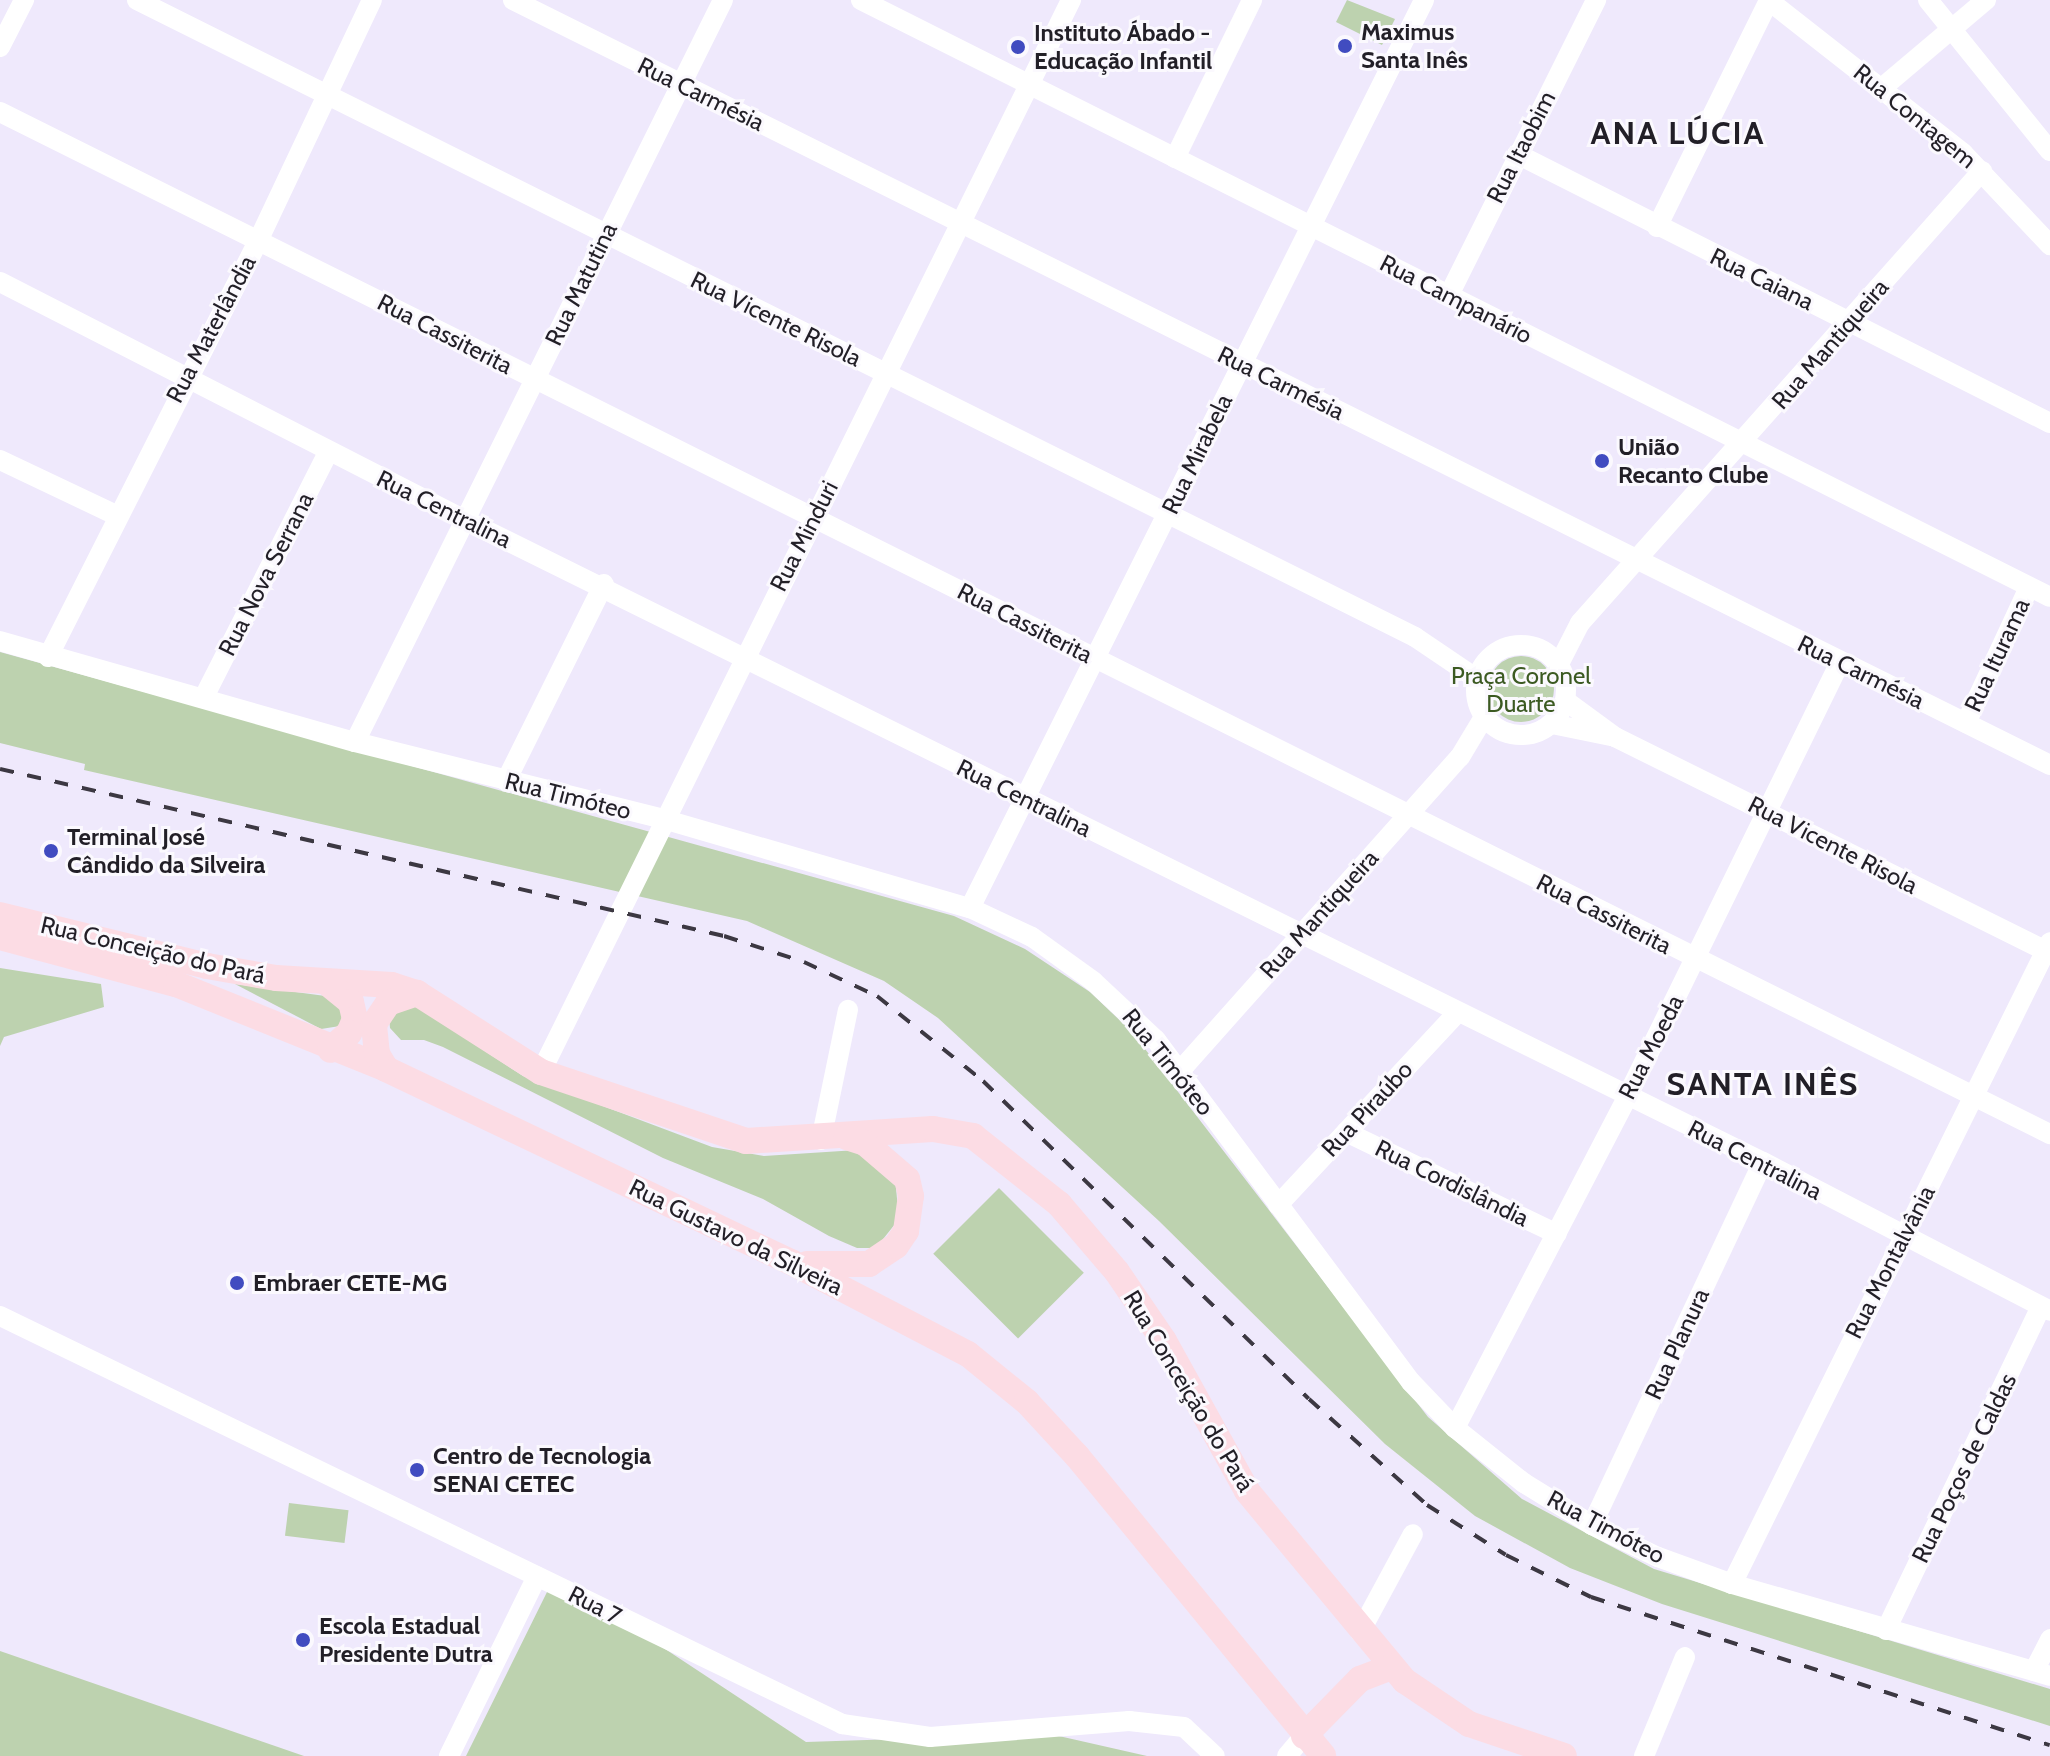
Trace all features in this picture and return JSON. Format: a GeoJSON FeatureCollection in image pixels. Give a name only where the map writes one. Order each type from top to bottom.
{"type":"FeatureCollection","features":[{"type":"Feature","properties":{"kind":"main road","name":"Rua Conceição do Pará"},"geometry":{"type":"LineString","coordinates":[[0,915],[207,966],[326,982],[373,981],[417,993],[541,1072],[746,1141],[833,1138],[933,1129],[973,1136],[1059,1204],[1117,1272],[1164,1341],[1247,1491],[1360,1632],[1392,1667],[1438,1707],[1469,1724],[1564,1756]]}},
{"type":"Feature","properties":{"kind":"main road","name":"Rua Gustavo da Silveira"},"geometry":{"type":"LineString","coordinates":[[0,937],[176,984],[330,1050],[386,1069],[791,1262],[968,1354],[1027,1402],[1295,1746],[1323,1756]]}},
{"type":"Feature","properties":{"kind":"main road"},"geometry":{"type":"LineString","coordinates":[[326,982],[351,1002],[355,1019],[349,1033],[330,1050]]}},
{"type":"Feature","properties":{"kind":"main road"},"geometry":{"type":"LineString","coordinates":[[386,1069],[377,1054],[374,1024],[388,1003],[417,993]]}},
{"type":"Feature","properties":{"kind":"main road"},"geometry":{"type":"LineString","coordinates":[[791,1262],[847,1267],[869,1264],[896,1246],[906,1231],[911,1196],[907,1179],[865,1143],[833,1138]]}},
{"type":"Feature","properties":{"kind":"main road"},"geometry":{"type":"LineString","coordinates":[[1295,1746],[1360,1679],[1392,1667]]}},
{"type":"Feature","properties":{"kind":"street"},"geometry":{"type":"LineString","coordinates":[[0,47],[24,0]]}},
{"type":"Feature","properties":{"kind":"street","name":"Rua Vicente Risola"},"geometry":{"type":"LineString","coordinates":[[137,0],[1482,671]]}},
{"type":"Feature","properties":{"kind":"street","name":"Rua Materlândia"},"geometry":{"type":"LineString","coordinates":[[48,657],[186,376],[259,239],[372,0]]}},
{"type":"Feature","properties":{"kind":"street","name":"Rua Carmésia"},"geometry":{"type":"LineString","coordinates":[[513,0],[544,7],[684,85],[2050,765]]}},
{"type":"Feature","properties":{"kind":"street","name":"Rua Matutina"},"geometry":{"type":"LineString","coordinates":[[355,742],[605,235],[684,85],[723,0]]}},
{"type":"Feature","properties":{"kind":"street","name":"Rua Campanário"},"geometry":{"type":"LineString","coordinates":[[861,0],[893,7],[1029,84],[2050,597]]}},
{"type":"Feature","properties":{"kind":"street","name":"Rua Minduri"},"geometry":{"type":"LineString","coordinates":[[541,1072],[958,221],[1071,0]]}},
{"type":"Feature","properties":{"kind":"street"},"geometry":{"type":"LineString","coordinates":[[1175,158],[1252,0]]}},
{"type":"Feature","properties":{"kind":"street","name":"Rua Mirabela"},"geometry":{"type":"LineString","coordinates":[[970,908],[1308,225],[1424,0]]}},
{"type":"Feature","properties":{"kind":"street","name":"Rua Itaobim"},"geometry":{"type":"LineString","coordinates":[[1449,295],[1596,0]]}},
{"type":"Feature","properties":{"kind":"street"},"geometry":{"type":"LineString","coordinates":[[1657,227],[1768,0]]}},
{"type":"Feature","properties":{"kind":"street","name":"Rua Contagem"},"geometry":{"type":"LineString","coordinates":[[1768,0],[1883,87],[1982,171],[2050,245]]}},
{"type":"Feature","properties":{"kind":"street"},"geometry":{"type":"LineString","coordinates":[[1928,0],[2050,151]]}},
{"type":"Feature","properties":{"kind":"street"},"geometry":{"type":"LineString","coordinates":[[1883,87],[1986,0]]}},
{"type":"Feature","properties":{"kind":"street","name":"Rua Cassiterita"},"geometry":{"type":"LineString","coordinates":[[0,112],[1695,960],[2050,1134]]}},
{"type":"Feature","properties":{"kind":"street","name":"Rua Caiana"},"geometry":{"type":"LineString","coordinates":[[1517,154],[2050,423]]}},
{"type":"Feature","properties":{"kind":"street","name":"Rua Mantiqueira"},"geometry":{"type":"LineString","coordinates":[[1559,664],[1580,623],[1982,171]]}},
{"type":"Feature","properties":{"kind":"street","name":"Rua Centralina"},"geometry":{"type":"LineString","coordinates":[[0,282],[463,519],[604,584],[1023,799],[1302,933],[1457,1013],[1763,1162],[2045,1309]]}},
{"type":"Feature","properties":{"kind":"street","name":"Rua Nova Serrana"},"geometry":{"type":"LineString","coordinates":[[204,697],[329,451]]}},
{"type":"Feature","properties":{"kind":"street"},"geometry":{"type":"LineString","coordinates":[[0,460],[116,515]]}},
{"type":"Feature","properties":{"kind":"street"},"geometry":{"type":"LineString","coordinates":[[506,781],[604,584]]}},
{"type":"Feature","properties":{"kind":"street","name":"Rua Iturama"},"geometry":{"type":"LineString","coordinates":[[1966,723],[2029,587]]}},
{"type":"Feature","properties":{"kind":"street","name":"Rua Mantiqueira"},"geometry":{"type":"LineString","coordinates":[[1538,647],[1580,623]]}},
{"type":"Feature","properties":{"kind":"street","name":"Rua Timóteo"},"geometry":{"type":"LineString","coordinates":[[0,641],[48,657],[204,697],[660,826],[970,908],[1032,937],[1083,973],[1133,1015],[1411,1382],[1455,1428],[1524,1483],[1592,1525],[1732,1584],[2042,1673]]}},
{"type":"Feature","properties":{"kind":"street"},"geometry":{"type":"LineString","coordinates":[[1509,646],[1538,647],[1559,664],[1566,701],[1552,724],[1528,736],[1502,732],[1484,717],[1482,671],[1509,646]]}},
{"type":"Feature","properties":{"kind":"street","name":"Rua Moeda"},"geometry":{"type":"LineString","coordinates":[[1455,1428],[1627,1097],[1840,662]]}},
{"type":"Feature","properties":{"kind":"street","name":"Rua Vicente Risola"},"geometry":{"type":"LineString","coordinates":[[1566,701],[1615,737],[2049,949]]}},
{"type":"Feature","properties":{"kind":"street","name":"Rua Mantiqueira"},"geometry":{"type":"LineString","coordinates":[[1179,1072],[1460,757],[1484,717]]}},
{"type":"Feature","properties":{"kind":"street","name":"Rua Vicente Risola"},"geometry":{"type":"LineString","coordinates":[[1552,724],[1615,737]]}},
{"type":"Feature","properties":{"kind":"street","name":"Rua Mantiqueira"},"geometry":{"type":"LineString","coordinates":[[1460,757],[1502,732]]}},
{"type":"Feature","properties":{"kind":"street","name":"Rua Montalvânia"},"geometry":{"type":"LineString","coordinates":[[1732,1584],[1902,1236],[2049,949]]}},
{"type":"Feature","properties":{"kind":"street"},"geometry":{"type":"LineString","coordinates":[[833,1138],[848,1010]]}},
{"type":"Feature","properties":{"kind":"street","name":"Rua Piraúbo"},"geometry":{"type":"LineString","coordinates":[[1278,1205],[1457,1013]]}},
{"type":"Feature","properties":{"kind":"street","name":"Rua Cordislândia"},"geometry":{"type":"LineString","coordinates":[[1346,1132],[1557,1234]]}},
{"type":"Feature","properties":{"kind":"street","name":"Rua Planura"},"geometry":{"type":"LineString","coordinates":[[1592,1525],[1763,1162]]}},
{"type":"Feature","properties":{"kind":"street","name":"Rua Poços de Caldas"},"geometry":{"type":"LineString","coordinates":[[1886,1630],[2045,1309]]}},
{"type":"Feature","properties":{"kind":"street","name":"Rua 7"},"geometry":{"type":"LineString","coordinates":[[0,1316],[842,1724],[930,1737],[1129,1721],[1184,1727],[1215,1756]]}},
{"type":"Feature","properties":{"kind":"street"},"geometry":{"type":"LineString","coordinates":[[1360,1632],[1413,1534]]}},
{"type":"Feature","properties":{"kind":"street"},"geometry":{"type":"LineString","coordinates":[[449,1756],[537,1576]]}},
{"type":"Feature","properties":{"kind":"street"},"geometry":{"type":"LineString","coordinates":[[2042,1673],[2050,1639]]}},
{"type":"Feature","properties":{"kind":"street"},"geometry":{"type":"LineString","coordinates":[[1644,1756],[1685,1657]]}},
{"type":"Feature","properties":{"kind":"green space"},"geometry":{"type":"Polygon","coordinates":[[[1347,0],[1395,19],[1382,45],[1336,22],[1347,0]]]}},
{"type":"Feature","properties":{"kind":"green space"},"geometry":{"type":"Polygon","coordinates":[[[0,652],[954,916],[1025,949],[1090,992],[1132,1032],[1428,1417],[1522,1499],[1654,1569],[2050,1689],[2050,1726],[1662,1604],[1570,1568],[1475,1516],[1385,1444],[1159,1221],[938,1018],[884,981],[747,921],[84,770],[85,764],[0,743],[0,652]]]}},
{"type":"Feature","properties":{"kind":"green space","name":"Praça Coronel Duarte"},"geometry":{"type":"Polygon","coordinates":[[[1515,656],[1527,656],[1539,661],[1549,671],[1554,689],[1552,702],[1539,717],[1527,722],[1515,722],[1503,717],[1493,707],[1488,695],[1488,683],[1493,671],[1503,661],[1515,656]]]}},
{"type":"Feature","properties":{"kind":"green space"},"geometry":{"type":"Polygon","coordinates":[[[0,968],[101,984],[104,1007],[4,1037],[0,1046],[0,968]]]}},
{"type":"Feature","properties":{"kind":"green space"},"geometry":{"type":"Polygon","coordinates":[[[235,984],[333,997],[346,1017],[340,1026],[321,1029],[235,984]]]}},
{"type":"Feature","properties":{"kind":"green space"},"geometry":{"type":"Polygon","coordinates":[[[405,999],[523,1076],[712,1147],[764,1156],[857,1150],[895,1178],[899,1219],[876,1248],[857,1248],[829,1236],[763,1199],[663,1158],[443,1047],[424,1040],[401,1040],[390,1028],[389,1015],[405,999]]]}},
{"type":"Feature","properties":{"kind":"green space"},"geometry":{"type":"Polygon","coordinates":[[[999,1188],[1084,1273],[1018,1339],[933,1254],[999,1188]]]}},
{"type":"Feature","properties":{"kind":"green space"},"geometry":{"type":"Polygon","coordinates":[[[289,1503],[349,1510],[345,1543],[285,1536],[289,1503]]]}},
{"type":"Feature","properties":{"kind":"green space"},"geometry":{"type":"Polygon","coordinates":[[[548,1590],[650,1639],[806,1742],[1050,1734],[1147,1756],[466,1756],[548,1590]]]}},
{"type":"Feature","properties":{"kind":"green space"},"geometry":{"type":"Polygon","coordinates":[[[0,1651],[304,1756],[0,1756],[0,1651]]]}},
{"type":"Feature","properties":{"kind":"railway"},"geometry":{"type":"LineString","coordinates":[[0,769],[724,936],[804,962],[877,996],[983,1081],[1309,1399],[1427,1505],[1506,1555],[1591,1597],[2050,1745]]}},
{"type":"Feature","properties":{"kind":"place","name":"Maximus Santa Inês"},"geometry":{"type":"Point","coordinates":[1345,46]}},
{"type":"Feature","properties":{"kind":"place","name":"Instituto Ábado - Educação Infantil"},"geometry":{"type":"Point","coordinates":[1018,47]}},
{"type":"Feature","properties":{"kind":"place","name":"União Recanto Clube"},"geometry":{"type":"Point","coordinates":[1602,461]}},
{"type":"Feature","properties":{"kind":"place","name":"Terminal José Cândido da Silveira"},"geometry":{"type":"Point","coordinates":[51,851]}},
{"type":"Feature","properties":{"kind":"place","name":"Embraer CETE-MG"},"geometry":{"type":"Point","coordinates":[237,1283]}},
{"type":"Feature","properties":{"kind":"place","name":"Centro de Tecnologia SENAI CETEC"},"geometry":{"type":"Point","coordinates":[417,1470]}},
{"type":"Feature","properties":{"kind":"place","name":"Escola Estadual Presidente Dutra"},"geometry":{"type":"Point","coordinates":[303,1640]}},
{"type":"Feature","properties":{"kind":"district","name":"ANA LÚCIA"},"geometry":{"type":"Point","coordinates":[1678,133]}},
{"type":"Feature","properties":{"kind":"district","name":"SANTA INÊS"},"geometry":{"type":"Point","coordinates":[1763,1084]}}]}
